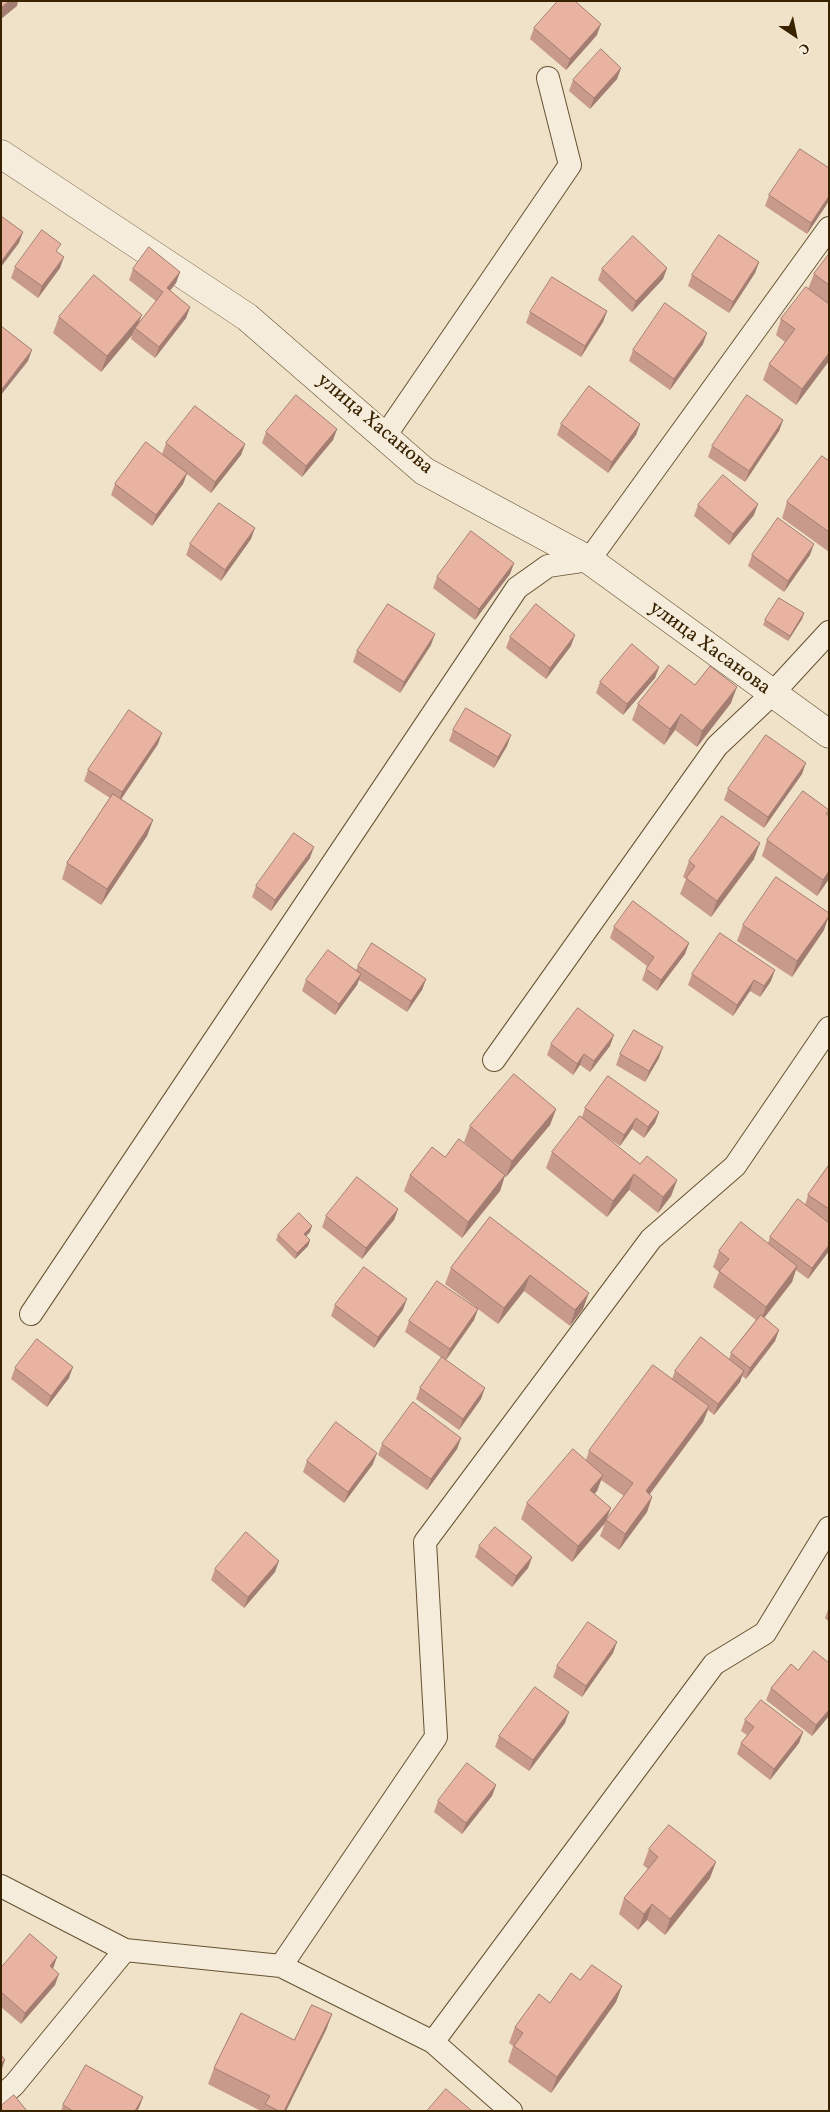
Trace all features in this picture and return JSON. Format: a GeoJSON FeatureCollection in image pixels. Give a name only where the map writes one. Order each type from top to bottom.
{"type":"FeatureCollection","features":[{"type":"Feature","properties":{"kind":"street"},"geometry":{"type":"LineString","coordinates":[[385,436],[570,165],[548,78]]}},
{"type":"Feature","properties":{"kind":"street","name":"улица Хасанова"},"geometry":{"type":"LineString","coordinates":[[1,154],[247,317],[424,471],[589,560],[771,694],[829,734]]}},
{"type":"Feature","properties":{"kind":"street"},"geometry":{"type":"LineString","coordinates":[[30,1314],[517,588],[548,566],[589,560],[829,228]]}},
{"type":"Feature","properties":{"kind":"street"},"geometry":{"type":"LineString","coordinates":[[494,1060],[717,746],[771,694],[829,632]]}},
{"type":"Feature","properties":{"kind":"street"},"geometry":{"type":"LineString","coordinates":[[281,1966],[436,1737],[425,1542],[651,1240],[734,1166],[829,1028]]}},
{"type":"Feature","properties":{"kind":"street"},"geometry":{"type":"LineString","coordinates":[[433,2042],[714,1664],[765,1634],[829,1528]]}},
{"type":"Feature","properties":{"kind":"street"},"geometry":{"type":"LineString","coordinates":[[1,1886],[125,1950],[281,1966],[433,2042],[511,2111]]}},
{"type":"Feature","properties":{"kind":"street"},"geometry":{"type":"LineString","coordinates":[[1,2096],[14,2085],[125,1950]]}},
{"type":"Feature","properties":{"kind":"building"},"geometry":{"type":"Polygon","coordinates":[[[1,1],[9,1],[1,8],[1,1]]]}},
{"type":"Feature","properties":{"kind":"building"},"geometry":{"type":"Polygon","coordinates":[[[558,1],[575,1],[601,24],[570,59],[534,28],[558,1]]]}},
{"type":"Feature","properties":{"kind":"building"},"geometry":{"type":"Polygon","coordinates":[[[601,49],[621,68],[594,98],[573,80],[601,49]]]}},
{"type":"Feature","properties":{"kind":"building"},"geometry":{"type":"Polygon","coordinates":[[[800,149],[829,168],[829,196],[811,223],[769,195],[800,149]]]}},
{"type":"Feature","properties":{"kind":"building"},"geometry":{"type":"Polygon","coordinates":[[[1,216],[23,232],[1,262],[1,216]]]}},
{"type":"Feature","properties":{"kind":"building"},"geometry":{"type":"Polygon","coordinates":[[[42,230],[61,244],[56,251],[64,257],[42,286],[15,267],[42,230]]]}},
{"type":"Feature","properties":{"kind":"building"},"geometry":{"type":"Polygon","coordinates":[[[719,235],[759,262],[733,302],[692,275],[719,235]]]}},
{"type":"Feature","properties":{"kind":"building"},"geometry":{"type":"Polygon","coordinates":[[[633,236],[667,268],[636,301],[602,269],[633,236]]]}},
{"type":"Feature","properties":{"kind":"building"},"geometry":{"type":"Polygon","coordinates":[[[149,247],[180,272],[167,288],[190,307],[159,347],[135,328],[163,292],[133,269],[149,247]]]}},
{"type":"Feature","properties":{"kind":"building"},"geometry":{"type":"Polygon","coordinates":[[[829,254],[829,285],[814,274],[829,254]]]}},
{"type":"Feature","properties":{"kind":"building"},"geometry":{"type":"Polygon","coordinates":[[[94,275],[142,315],[107,356],[59,317],[94,275]]]}},
{"type":"Feature","properties":{"kind":"building"},"geometry":{"type":"Polygon","coordinates":[[[552,277],[607,311],[585,346],[530,312],[552,277]]]}},
{"type":"Feature","properties":{"kind":"building"},"geometry":{"type":"Polygon","coordinates":[[[806,287],[829,304],[829,353],[802,389],[769,364],[795,329],[781,319],[806,287]]]}},
{"type":"Feature","properties":{"kind":"building"},"geometry":{"type":"Polygon","coordinates":[[[665,303],[707,333],[674,379],[633,350],[665,303]]]}},
{"type":"Feature","properties":{"kind":"building"},"geometry":{"type":"Polygon","coordinates":[[[1,326],[32,350],[2,389],[1,389],[1,326]]]}},
{"type":"Feature","properties":{"kind":"building"},"geometry":{"type":"Polygon","coordinates":[[[589,386],[640,424],[612,462],[561,424],[589,386]]]}},
{"type":"Feature","properties":{"kind":"building"},"geometry":{"type":"Polygon","coordinates":[[[296,395],[337,429],[306,466],[266,432],[296,395]]]}},
{"type":"Feature","properties":{"kind":"building"},"geometry":{"type":"Polygon","coordinates":[[[747,395],[783,420],[749,471],[712,446],[747,395]]]}},
{"type":"Feature","properties":{"kind":"building"},"geometry":{"type":"Polygon","coordinates":[[[195,406],[245,444],[215,482],[166,443],[195,406]]]}},
{"type":"Feature","properties":{"kind":"building"},"geometry":{"type":"Polygon","coordinates":[[[146,442],[187,473],[156,515],[115,484],[146,442]]]}},
{"type":"Feature","properties":{"kind":"building"},"geometry":{"type":"Polygon","coordinates":[[[822,456],[829,461],[829,532],[787,502],[822,456]]]}},
{"type":"Feature","properties":{"kind":"building"},"geometry":{"type":"Polygon","coordinates":[[[723,475],[758,504],[733,534],[698,505],[723,475]]]}},
{"type":"Feature","properties":{"kind":"building"},"geometry":{"type":"Polygon","coordinates":[[[219,503],[255,528],[225,570],[190,544],[219,503]]]}},
{"type":"Feature","properties":{"kind":"building"},"geometry":{"type":"Polygon","coordinates":[[[778,518],[814,544],[788,581],[752,555],[778,518]]]}},
{"type":"Feature","properties":{"kind":"building"},"geometry":{"type":"Polygon","coordinates":[[[471,531],[514,563],[479,609],[437,577],[471,531]]]}},
{"type":"Feature","properties":{"kind":"building"},"geometry":{"type":"Polygon","coordinates":[[[779,598],[804,613],[790,636],[765,620],[779,598]]]}},
{"type":"Feature","properties":{"kind":"building"},"geometry":{"type":"Polygon","coordinates":[[[388,604],[435,634],[404,682],[357,651],[388,604]]]}},
{"type":"Feature","properties":{"kind":"building"},"geometry":{"type":"Polygon","coordinates":[[[536,604],[575,635],[550,668],[510,637],[536,604]]]}},
{"type":"Feature","properties":{"kind":"building"},"geometry":{"type":"Polygon","coordinates":[[[632,644],[659,667],[627,704],[600,682],[632,644]]]}},
{"type":"Feature","properties":{"kind":"building"},"geometry":{"type":"Polygon","coordinates":[[[669,665],[695,685],[710,666],[737,687],[702,731],[681,714],[670,729],[638,704],[669,665]]]}},
{"type":"Feature","properties":{"kind":"building"},"geometry":{"type":"Polygon","coordinates":[[[466,708],[511,735],[498,757],[453,730],[466,708]]]}},
{"type":"Feature","properties":{"kind":"building"},"geometry":{"type":"Polygon","coordinates":[[[129,710],[162,733],[122,792],[88,770],[129,710]]]}},
{"type":"Feature","properties":{"kind":"building"},"geometry":{"type":"Polygon","coordinates":[[[766,735],[806,763],[768,817],[728,789],[766,735]]]}},
{"type":"Feature","properties":{"kind":"building"},"geometry":{"type":"Polygon","coordinates":[[[803,791],[829,810],[826,814],[829,816],[829,871],[823,880],[767,840],[803,791]]]}},
{"type":"Feature","properties":{"kind":"building"},"geometry":{"type":"Polygon","coordinates":[[[113,794],[153,820],[107,889],[67,863],[113,794]]]}},
{"type":"Feature","properties":{"kind":"building"},"geometry":{"type":"Polygon","coordinates":[[[722,816],[760,843],[717,901],[686,878],[695,866],[689,861],[722,816]]]}},
{"type":"Feature","properties":{"kind":"building"},"geometry":{"type":"Polygon","coordinates":[[[294,833],[314,847],[275,900],[256,886],[294,833]]]}},
{"type":"Feature","properties":{"kind":"building"},"geometry":{"type":"Polygon","coordinates":[[[776,877],[829,913],[829,916],[797,961],[743,925],[776,877]]]}},
{"type":"Feature","properties":{"kind":"building"},"geometry":{"type":"Polygon","coordinates":[[[633,901],[689,943],[661,980],[646,969],[654,957],[614,927],[633,901]]]}},
{"type":"Feature","properties":{"kind":"building"},"geometry":{"type":"Polygon","coordinates":[[[720,933],[775,970],[764,986],[754,980],[737,1005],[692,974],[720,933]]]}},
{"type":"Feature","properties":{"kind":"building"},"geometry":{"type":"Polygon","coordinates":[[[372,943],[426,979],[411,1001],[358,966],[372,943]]]}},
{"type":"Feature","properties":{"kind":"building"},"geometry":{"type":"Polygon","coordinates":[[[328,950],[361,974],[339,1004],[306,980],[328,950]]]}},
{"type":"Feature","properties":{"kind":"building"},"geometry":{"type":"Polygon","coordinates":[[[578,1008],[614,1035],[594,1061],[584,1054],[577,1064],[551,1044],[578,1008]]]}},
{"type":"Feature","properties":{"kind":"building"},"geometry":{"type":"Polygon","coordinates":[[[634,1030],[663,1047],[649,1071],[620,1054],[634,1030]]]}},
{"type":"Feature","properties":{"kind":"building"},"geometry":{"type":"Polygon","coordinates":[[[514,1074],[556,1109],[512,1161],[470,1126],[514,1074]]]}},
{"type":"Feature","properties":{"kind":"building"},"geometry":{"type":"Polygon","coordinates":[[[608,1076],[659,1112],[648,1127],[636,1118],[624,1135],[585,1108],[608,1076]]]}},
{"type":"Feature","properties":{"kind":"building"},"geometry":{"type":"Polygon","coordinates":[[[580,1116],[640,1164],[647,1156],[677,1180],[663,1197],[634,1174],[613,1201],[552,1152],[580,1116]]]}},
{"type":"Feature","properties":{"kind":"building"},"geometry":{"type":"Polygon","coordinates":[[[459,1139],[505,1175],[468,1222],[410,1175],[432,1147],[445,1157],[459,1139]]]}},
{"type":"Feature","properties":{"kind":"building"},"geometry":{"type":"Polygon","coordinates":[[[829,1165],[829,1209],[808,1195],[829,1165]]]}},
{"type":"Feature","properties":{"kind":"building"},"geometry":{"type":"Polygon","coordinates":[[[357,1177],[398,1209],[366,1248],[326,1216],[357,1177]]]}},
{"type":"Feature","properties":{"kind":"building"},"geometry":{"type":"Polygon","coordinates":[[[798,1199],[829,1223],[829,1245],[812,1268],[770,1237],[798,1199]]]}},
{"type":"Feature","properties":{"kind":"building"},"geometry":{"type":"Polygon","coordinates":[[[299,1213],[312,1226],[304,1234],[310,1240],[297,1253],[278,1235],[299,1213]]]}},
{"type":"Feature","properties":{"kind":"building"},"geometry":{"type":"Polygon","coordinates":[[[490,1217],[589,1293],[575,1310],[530,1275],[504,1308],[451,1268],[490,1217]]]}},
{"type":"Feature","properties":{"kind":"building"},"geometry":{"type":"Polygon","coordinates":[[[741,1222],[797,1266],[766,1307],[719,1271],[729,1259],[719,1251],[741,1222]]]}},
{"type":"Feature","properties":{"kind":"building"},"geometry":{"type":"Polygon","coordinates":[[[364,1267],[407,1299],[378,1337],[335,1305],[364,1267]]]}},
{"type":"Feature","properties":{"kind":"building"},"geometry":{"type":"Polygon","coordinates":[[[437,1281],[478,1309],[450,1349],[409,1321],[437,1281]]]}},
{"type":"Feature","properties":{"kind":"building"},"geometry":{"type":"Polygon","coordinates":[[[761,1315],[779,1330],[750,1368],[731,1353],[761,1315]]]}},
{"type":"Feature","properties":{"kind":"building"},"geometry":{"type":"Polygon","coordinates":[[[701,1337],[744,1371],[718,1404],[675,1371],[701,1337]]]}},
{"type":"Feature","properties":{"kind":"building"},"geometry":{"type":"Polygon","coordinates":[[[37,1339],[73,1367],[51,1396],[15,1368],[37,1339]]]}},
{"type":"Feature","properties":{"kind":"building"},"geometry":{"type":"Polygon","coordinates":[[[442,1357],[485,1388],[463,1419],[420,1388],[442,1357]]]}},
{"type":"Feature","properties":{"kind":"building"},"geometry":{"type":"Polygon","coordinates":[[[653,1365],[709,1406],[646,1491],[652,1497],[625,1534],[606,1520],[633,1483],[589,1451],[653,1365]]]}},
{"type":"Feature","properties":{"kind":"building"},"geometry":{"type":"Polygon","coordinates":[[[413,1402],[461,1438],[431,1479],[382,1444],[413,1402]]]}},
{"type":"Feature","properties":{"kind":"building"},"geometry":{"type":"Polygon","coordinates":[[[336,1422],[377,1453],[348,1492],[307,1461],[336,1422]]]}},
{"type":"Feature","properties":{"kind":"building"},"geometry":{"type":"Polygon","coordinates":[[[573,1449],[603,1475],[590,1490],[611,1508],[578,1546],[527,1503],[573,1449]]]}},
{"type":"Feature","properties":{"kind":"building"},"geometry":{"type":"Polygon","coordinates":[[[495,1527],[532,1557],[516,1576],[479,1546],[495,1527]]]}},
{"type":"Feature","properties":{"kind":"building"},"geometry":{"type":"Polygon","coordinates":[[[246,1532],[279,1561],[248,1597],[215,1569],[246,1532]]]}},
{"type":"Feature","properties":{"kind":"building"},"geometry":{"type":"Polygon","coordinates":[[[588,1622],[617,1642],[586,1686],[557,1666],[588,1622]]]}},
{"type":"Feature","properties":{"kind":"building"},"geometry":{"type":"Polygon","coordinates":[[[814,1651],[829,1663],[829,1710],[816,1725],[771,1688],[791,1664],[798,1670],[814,1651]]]}},
{"type":"Feature","properties":{"kind":"building"},"geometry":{"type":"Polygon","coordinates":[[[535,1687],[569,1712],[533,1760],[499,1736],[535,1687]]]}},
{"type":"Feature","properties":{"kind":"building"},"geometry":{"type":"Polygon","coordinates":[[[761,1700],[803,1732],[774,1769],[741,1743],[754,1727],[745,1720],[761,1700]]]}},
{"type":"Feature","properties":{"kind":"building"},"geometry":{"type":"Polygon","coordinates":[[[467,1763],[496,1785],[466,1823],[438,1801],[467,1763]]]}},
{"type":"Feature","properties":{"kind":"building"},"geometry":{"type":"Polygon","coordinates":[[[669,1825],[716,1862],[670,1919],[652,1904],[644,1914],[624,1898],[658,1857],[649,1849],[669,1825]]]}},
{"type":"Feature","properties":{"kind":"building"},"geometry":{"type":"Polygon","coordinates":[[[30,1934],[57,1957],[50,1966],[59,1974],[25,2013],[1,1992],[1,1968],[30,1934]]]}},
{"type":"Feature","properties":{"kind":"building"},"geometry":{"type":"Polygon","coordinates":[[[592,1965],[622,1986],[557,2077],[514,2046],[523,2033],[515,2027],[539,1994],[550,2003],[571,1973],[580,1980],[592,1965]]]}},
{"type":"Feature","properties":{"kind":"building"},"geometry":{"type":"Polygon","coordinates":[[[312,2005],[332,2014],[284,2111],[279,2111],[265,2104],[270,2096],[214,2068],[241,2013],[294,2040],[312,2005]]]}},
{"type":"Feature","properties":{"kind":"building"},"geometry":{"type":"Polygon","coordinates":[[[1,2055],[5,2060],[1,2063],[1,2055]]]}},
{"type":"Feature","properties":{"kind":"building"},"geometry":{"type":"Polygon","coordinates":[[[86,2065],[143,2097],[135,2111],[73,2111],[63,2105],[86,2065]]]}},
{"type":"Feature","properties":{"kind":"building"},"geometry":{"type":"Polygon","coordinates":[[[446,2089],[472,2111],[427,2111],[446,2089]]]}},
{"type":"Feature","properties":{"kind":"building"},"geometry":{"type":"Polygon","coordinates":[[[14,2095],[27,2111],[1,2111],[1,2106],[14,2095]]]}}]}
